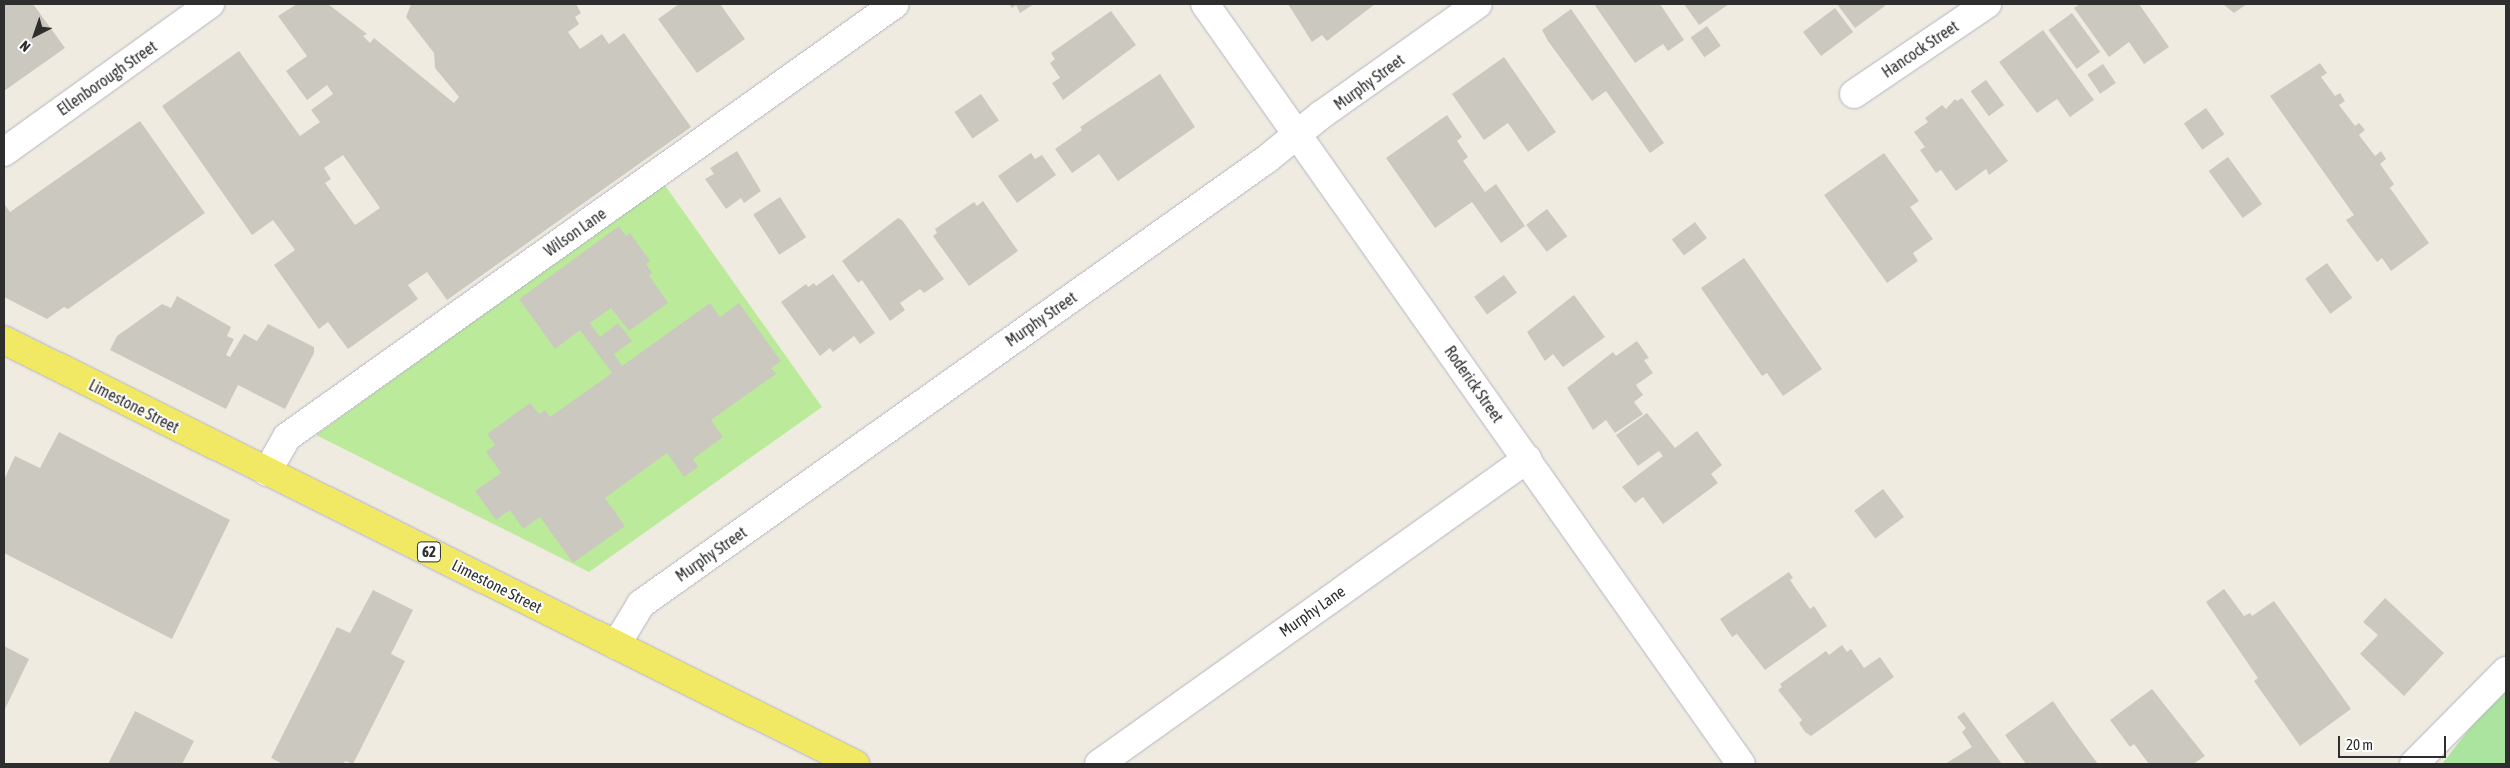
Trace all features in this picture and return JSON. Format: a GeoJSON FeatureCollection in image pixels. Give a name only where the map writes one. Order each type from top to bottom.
{"type":"FeatureCollection","features":[{"type":"Feature","properties":{"kind":"main road","name":"Limestone Street"},"geometry":{"type":"LineString","coordinates":[[4,340],[855,764]]}},
{"type":"Feature","properties":{"kind":"street","name":"Ellenborough Street"},"geometry":{"type":"LineString","coordinates":[[4,152],[210,4]]}},
{"type":"Feature","properties":{"kind":"street","name":"Wilson Lane"},"geometry":{"type":"LineString","coordinates":[[267,472],[286,437],[895,4]]}},
{"type":"Feature","properties":{"kind":"street","name":"Roderick Street"},"geometry":{"type":"LineString","coordinates":[[1205,4],[1742,764]]}},
{"type":"Feature","properties":{"kind":"street","name":"Murphy Street"},"geometry":{"type":"LineString","coordinates":[[616,645],[641,604],[1478,4]]}},
{"type":"Feature","properties":{"kind":"street","name":"Hancock Street"},"geometry":{"type":"LineString","coordinates":[[1854,94],[1987,4]]}},
{"type":"Feature","properties":{"kind":"street","name":"Murphy Lane"},"geometry":{"type":"LineString","coordinates":[[1098,764],[1527,459]]}},
{"type":"Feature","properties":{"kind":"street"},"geometry":{"type":"LineString","coordinates":[[2414,764],[2506,670]]}},
{"type":"Feature","properties":{"kind":"green space"},"geometry":{"type":"Polygon","coordinates":[[[664,184],[822,407],[589,572],[316,435],[664,184]]]}},
{"type":"Feature","properties":{"kind":"green space"},"geometry":{"type":"Polygon","coordinates":[[[2506,690],[2506,764],[2442,764],[2470,728],[2506,690]]]}},
{"type":"Feature","properties":{"kind":"building"},"geometry":{"type":"Polygon","coordinates":[[[4,4],[33,4],[65,48],[4,91],[4,4]]]}},
{"type":"Feature","properties":{"kind":"building"},"geometry":{"type":"Polygon","coordinates":[[[297,4],[328,4],[367,34],[363,36],[370,43],[374,38],[454,103],[459,97],[435,68],[434,53],[406,17],[411,4],[576,4],[581,13],[575,17],[579,24],[568,32],[580,49],[602,34],[609,44],[624,33],[691,127],[447,300],[427,272],[408,285],[418,299],[348,349],[328,322],[319,329],[274,265],[295,250],[273,220],[252,235],[162,106],[239,51],[300,136],[320,122],[311,110],[333,94],[327,85],[307,100],[286,71],[307,56],[278,16],[297,4]],[[343,155],[324,168],[331,179],[325,183],[355,225],[380,208],[343,155]]]}},
{"type":"Feature","properties":{"kind":"building"},"geometry":{"type":"Polygon","coordinates":[[[679,4],[720,4],[745,39],[697,73],[658,19],[679,4]]]}},
{"type":"Feature","properties":{"kind":"building"},"geometry":{"type":"Polygon","coordinates":[[[1009,4],[1034,4],[1020,13],[1016,5],[1012,8],[1009,4]]]}},
{"type":"Feature","properties":{"kind":"building"},"geometry":{"type":"Polygon","coordinates":[[[1288,4],[1375,4],[1327,41],[1322,35],[1312,42],[1288,4]]]}},
{"type":"Feature","properties":{"kind":"building"},"geometry":{"type":"Polygon","coordinates":[[[1594,4],[1660,4],[1684,40],[1668,51],[1663,44],[1635,63],[1594,4]]]}},
{"type":"Feature","properties":{"kind":"building"},"geometry":{"type":"Polygon","coordinates":[[[1684,4],[1729,4],[1699,25],[1684,4]]]}},
{"type":"Feature","properties":{"kind":"building"},"geometry":{"type":"Polygon","coordinates":[[[1837,4],[1883,4],[1885,6],[1855,28],[1837,4]]]}},
{"type":"Feature","properties":{"kind":"building"},"geometry":{"type":"Polygon","coordinates":[[[2080,4],[2139,4],[2169,47],[2144,64],[2129,42],[2109,57],[2074,8],[2080,4]]]}},
{"type":"Feature","properties":{"kind":"building"},"geometry":{"type":"Polygon","coordinates":[[[2223,4],[2247,4],[2234,13],[2223,4]]]}},
{"type":"Feature","properties":{"kind":"building"},"geometry":{"type":"Polygon","coordinates":[[[1835,8],[1853,32],[1821,56],[1803,32],[1835,8]]]}},
{"type":"Feature","properties":{"kind":"building"},"geometry":{"type":"Polygon","coordinates":[[[1571,9],[1664,143],[1650,153],[1606,91],[1592,101],[1548,41],[1542,30],[1571,9]]]}},
{"type":"Feature","properties":{"kind":"building"},"geometry":{"type":"Polygon","coordinates":[[[1111,11],[1136,45],[1063,100],[1052,83],[1060,78],[1050,63],[1055,59],[1051,53],[1111,11]]]}},
{"type":"Feature","properties":{"kind":"building"},"geometry":{"type":"Polygon","coordinates":[[[2072,13],[2100,52],[2077,69],[2049,30],[2072,13]]]}},
{"type":"Feature","properties":{"kind":"building"},"geometry":{"type":"Polygon","coordinates":[[[1707,26],[1721,46],[1704,57],[1691,37],[1707,26]]]}},
{"type":"Feature","properties":{"kind":"building"},"geometry":{"type":"Polygon","coordinates":[[[2043,30],[2094,100],[2070,117],[2057,99],[2037,113],[1999,62],[2043,30]]]}},
{"type":"Feature","properties":{"kind":"building"},"geometry":{"type":"Polygon","coordinates":[[[1504,57],[1556,132],[1528,152],[1508,123],[1484,140],[1452,94],[1504,57]]]}},
{"type":"Feature","properties":{"kind":"building"},"geometry":{"type":"Polygon","coordinates":[[[2320,63],[2327,73],[2321,77],[2335,96],[2340,93],[2345,101],[2339,105],[2355,126],[2359,123],[2365,130],[2359,135],[2375,156],[2381,151],[2386,159],[2380,164],[2394,184],[2390,188],[2429,243],[2391,271],[2382,258],[2377,262],[2346,220],[2354,215],[2270,96],[2320,63]]]}},
{"type":"Feature","properties":{"kind":"building"},"geometry":{"type":"Polygon","coordinates":[[[2103,64],[2116,83],[2100,94],[2087,75],[2103,64]]]}},
{"type":"Feature","properties":{"kind":"building"},"geometry":{"type":"Polygon","coordinates":[[[1160,74],[1195,127],[1118,181],[1099,154],[1072,173],[1055,149],[1082,130],[1080,127],[1160,74]]]}},
{"type":"Feature","properties":{"kind":"building"},"geometry":{"type":"Polygon","coordinates":[[[1986,80],[2004,105],[1989,116],[1971,91],[1986,80]]]}},
{"type":"Feature","properties":{"kind":"building"},"geometry":{"type":"Polygon","coordinates":[[[981,94],[999,121],[972,138],[954,112],[981,94]]]}},
{"type":"Feature","properties":{"kind":"building"},"geometry":{"type":"Polygon","coordinates":[[[1962,98],[2008,161],[1989,175],[1986,169],[1956,191],[1941,170],[1936,173],[1920,150],[1925,147],[1914,132],[1928,122],[1925,118],[1942,105],[1946,109],[1955,99],[1957,101],[1962,98]]]}},
{"type":"Feature","properties":{"kind":"building"},"geometry":{"type":"Polygon","coordinates":[[[2206,108],[2224,134],[2202,150],[2184,123],[2206,108]]]}},
{"type":"Feature","properties":{"kind":"building"},"geometry":{"type":"Polygon","coordinates":[[[1447,115],[1462,137],[1457,141],[1468,157],[1463,161],[1485,192],[1496,184],[1525,226],[1501,243],[1472,202],[1435,228],[1386,158],[1447,115]]]}},
{"type":"Feature","properties":{"kind":"building"},"geometry":{"type":"Polygon","coordinates":[[[140,121],[205,213],[68,309],[64,307],[47,319],[4,297],[4,204],[10,212],[140,121]]]}},
{"type":"Feature","properties":{"kind":"building"},"geometry":{"type":"Polygon","coordinates":[[[737,151],[761,191],[744,203],[741,198],[726,209],[705,179],[714,174],[710,168],[737,151]]]}},
{"type":"Feature","properties":{"kind":"building"},"geometry":{"type":"Polygon","coordinates":[[[1031,153],[1035,159],[1042,155],[1056,175],[1017,203],[998,176],[1031,153]]]}},
{"type":"Feature","properties":{"kind":"building"},"geometry":{"type":"Polygon","coordinates":[[[1884,153],[1919,201],[1910,207],[1933,239],[1913,253],[1918,261],[1887,283],[1824,195],[1884,153]]]}},
{"type":"Feature","properties":{"kind":"building"},"geometry":{"type":"Polygon","coordinates":[[[2228,157],[2262,204],[2243,218],[2209,171],[2228,157]]]}},
{"type":"Feature","properties":{"kind":"building"},"geometry":{"type":"Polygon","coordinates":[[[780,197],[806,237],[779,255],[753,214],[780,197]]]}},
{"type":"Feature","properties":{"kind":"building"},"geometry":{"type":"Polygon","coordinates":[[[983,201],[1018,251],[969,286],[933,236],[937,233],[935,229],[974,202],[977,206],[983,201]]]}},
{"type":"Feature","properties":{"kind":"building"},"geometry":{"type":"Polygon","coordinates":[[[1547,209],[1567,236],[1547,252],[1526,225],[1547,209]]]}},
{"type":"Feature","properties":{"kind":"building"},"geometry":{"type":"Polygon","coordinates":[[[898,218],[902,220],[944,279],[924,293],[920,289],[900,303],[905,310],[890,321],[862,280],[858,283],[842,261],[898,218]]]}},
{"type":"Feature","properties":{"kind":"building"},"geometry":{"type":"Polygon","coordinates":[[[1695,222],[1707,238],[1684,255],[1672,239],[1695,222]]]}},
{"type":"Feature","properties":{"kind":"building"},"geometry":{"type":"Polygon","coordinates":[[[619,226],[626,236],[630,233],[650,261],[646,264],[652,273],[649,275],[668,303],[629,331],[611,308],[590,323],[600,337],[618,323],[632,341],[614,354],[622,366],[710,303],[720,317],[739,303],[781,361],[771,368],[776,374],[711,420],[723,437],[693,459],[698,467],[684,477],[667,453],[605,498],[625,526],[573,563],[540,517],[523,529],[510,510],[496,520],[475,491],[501,473],[486,452],[495,445],[487,434],[530,403],[539,414],[545,410],[550,417],[612,373],[580,330],[555,349],[519,299],[619,226]]]}},
{"type":"Feature","properties":{"kind":"building"},"geometry":{"type":"Polygon","coordinates":[[[1744,258],[1822,369],[1783,396],[1767,373],[1762,376],[1701,288],[1744,258]]]}},
{"type":"Feature","properties":{"kind":"building"},"geometry":{"type":"Polygon","coordinates":[[[2327,263],[2352,298],[2330,314],[2305,279],[2327,263]]]}},
{"type":"Feature","properties":{"kind":"building"},"geometry":{"type":"Polygon","coordinates":[[[833,274],[875,333],[860,344],[854,336],[833,352],[830,348],[820,356],[781,302],[806,284],[808,287],[814,283],[816,286],[833,274]]]}},
{"type":"Feature","properties":{"kind":"building"},"geometry":{"type":"Polygon","coordinates":[[[1504,275],[1517,293],[1487,315],[1474,297],[1504,275]]]}},
{"type":"Feature","properties":{"kind":"building"},"geometry":{"type":"Polygon","coordinates":[[[1574,295],[1605,337],[1563,367],[1553,354],[1545,361],[1527,332],[1574,295]]]}},
{"type":"Feature","properties":{"kind":"building"},"geometry":{"type":"Polygon","coordinates":[[[177,296],[231,327],[227,336],[234,339],[226,355],[230,357],[244,334],[257,341],[268,324],[314,347],[314,353],[285,409],[238,385],[226,409],[110,350],[117,336],[162,304],[171,308],[177,296]]]}},
{"type":"Feature","properties":{"kind":"building"},"geometry":{"type":"Polygon","coordinates":[[[1637,341],[1649,358],[1644,360],[1653,373],[1636,385],[1643,395],[1634,402],[1643,414],[1615,433],[1606,420],[1593,430],[1567,388],[1613,352],[1616,356],[1637,341]]]}},
{"type":"Feature","properties":{"kind":"building"},"geometry":{"type":"Polygon","coordinates":[[[1647,413],[1675,448],[1697,431],[1722,465],[1711,474],[1718,483],[1663,524],[1643,497],[1635,503],[1622,487],[1663,456],[1659,451],[1638,466],[1616,435],[1647,413]]]}},
{"type":"Feature","properties":{"kind":"building"},"geometry":{"type":"Polygon","coordinates":[[[59,432],[230,520],[172,639],[4,553],[4,480],[15,456],[40,468],[59,432]]]}},
{"type":"Feature","properties":{"kind":"building"},"geometry":{"type":"Polygon","coordinates":[[[1883,489],[1904,517],[1875,539],[1854,511],[1883,489]]]}},
{"type":"Feature","properties":{"kind":"building"},"geometry":{"type":"Polygon","coordinates":[[[1789,572],[1793,578],[1790,580],[1810,609],[1814,606],[1827,626],[1765,670],[1737,634],[1732,637],[1720,619],[1789,572]]]}},
{"type":"Feature","properties":{"kind":"building"},"geometry":{"type":"Polygon","coordinates":[[[2224,589],[2244,616],[2250,613],[2252,616],[2274,601],[2351,709],[2300,746],[2254,681],[2258,678],[2206,602],[2224,589]]]}},
{"type":"Feature","properties":{"kind":"building"},"geometry":{"type":"Polygon","coordinates":[[[373,590],[413,610],[391,654],[405,661],[353,764],[345,761],[344,764],[283,764],[271,758],[337,627],[350,633],[373,590]]]}},
{"type":"Feature","properties":{"kind":"building"},"geometry":{"type":"Polygon","coordinates":[[[2385,598],[2444,653],[2404,696],[2360,654],[2378,635],[2363,622],[2385,598]]]}},
{"type":"Feature","properties":{"kind":"building"},"geometry":{"type":"Polygon","coordinates":[[[1842,645],[1847,652],[1851,649],[1864,668],[1880,657],[1894,677],[1811,736],[1805,732],[1799,723],[1802,720],[1778,690],[1782,687],[1780,684],[1826,651],[1829,655],[1842,645]]]}},
{"type":"Feature","properties":{"kind":"building"},"geometry":{"type":"Polygon","coordinates":[[[4,646],[29,659],[4,711],[4,646]]]}},
{"type":"Feature","properties":{"kind":"building"},"geometry":{"type":"Polygon","coordinates":[[[2152,689],[2205,756],[2193,764],[2149,764],[2134,744],[2130,747],[2110,720],[2152,689]]]}},
{"type":"Feature","properties":{"kind":"building"},"geometry":{"type":"Polygon","coordinates":[[[2053,701],[2098,764],[2026,764],[2005,735],[2053,701]]]}},
{"type":"Feature","properties":{"kind":"building"},"geometry":{"type":"Polygon","coordinates":[[[135,711],[194,741],[182,764],[108,764],[135,711]]]}},
{"type":"Feature","properties":{"kind":"building"},"geometry":{"type":"Polygon","coordinates":[[[1964,712],[2002,764],[1945,764],[1972,747],[1962,732],[1966,728],[1957,717],[1964,712]]]}}]}
